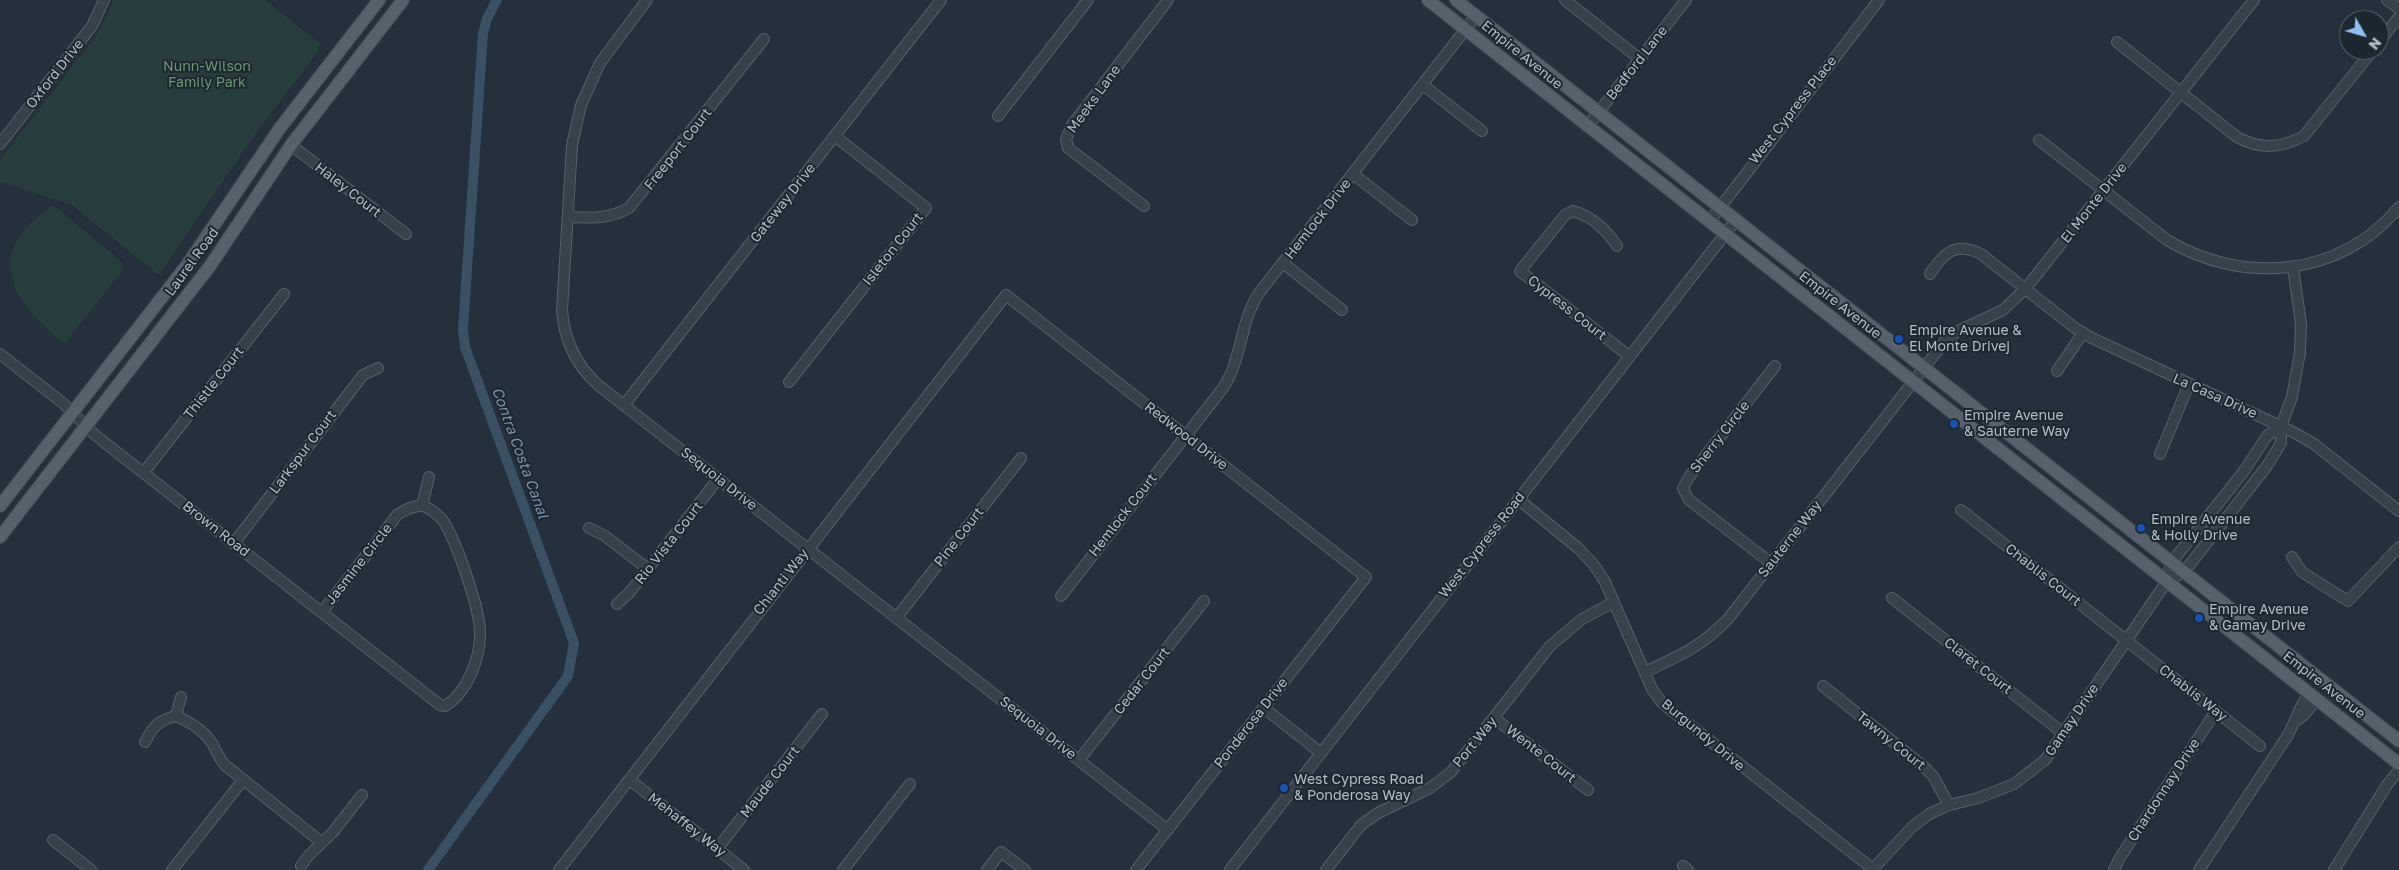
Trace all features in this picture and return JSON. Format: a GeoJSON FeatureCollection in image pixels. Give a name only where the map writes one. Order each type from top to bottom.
{"type":"FeatureCollection","features":[{"type":"Feature","properties":{"kind":"main road","name":"Laurel Road"},"geometry":{"type":"LineString","coordinates":[[0,506],[187,265],[280,128],[379,0]]}},
{"type":"Feature","properties":{"kind":"main road","name":"Laurel Road"},"geometry":{"type":"LineString","coordinates":[[0,537],[210,266],[291,145],[403,0]]}},
{"type":"Feature","properties":{"kind":"main road","name":"Empire Avenue"},"geometry":{"type":"LineString","coordinates":[[1428,0],[2399,764]]}},
{"type":"Feature","properties":{"kind":"main road","name":"Empire Avenue"},"geometry":{"type":"LineString","coordinates":[[1456,0],[2399,741]]}},
{"type":"Feature","properties":{"kind":"main road"},"geometry":{"type":"LineString","coordinates":[[2313,696],[2322,690],[2350,711],[2371,720]]}},
{"type":"Feature","properties":{"kind":"street","name":"Oxford Drive"},"geometry":{"type":"LineString","coordinates":[[0,144],[92,26],[104,0]]}},
{"type":"Feature","properties":{"kind":"street","name":"Sequoia Drive"},"geometry":{"type":"LineString","coordinates":[[647,0],[600,62],[580,105],[572,145],[562,310],[565,333],[574,356],[584,371],[624,405],[1168,830]]}},
{"type":"Feature","properties":{"kind":"street","name":"Gateway Drive"},"geometry":{"type":"LineString","coordinates":[[624,405],[941,0]]}},
{"type":"Feature","properties":{"kind":"street"},"geometry":{"type":"LineString","coordinates":[[998,116],[1088,0]]}},
{"type":"Feature","properties":{"kind":"street","name":"Meeks Lane"},"geometry":{"type":"LineString","coordinates":[[1144,206],[1068,148],[1066,139],[1072,125],[1168,0]]}},
{"type":"Feature","properties":{"kind":"street"},"geometry":{"type":"LineString","coordinates":[[1565,0],[1640,59]]}},
{"type":"Feature","properties":{"kind":"street","name":"Bedford Lane"},"geometry":{"type":"LineString","coordinates":[[1587,127],[1686,0]]}},
{"type":"Feature","properties":{"kind":"street","name":"West Cypress Place"},"geometry":{"type":"LineString","coordinates":[[1709,222],[1879,0]]}},
{"type":"Feature","properties":{"kind":"street","name":"El Monte Drive"},"geometry":{"type":"LineString","coordinates":[[1913,381],[1945,341],[1958,331],[2003,310],[2026,288],[2254,0]]}},
{"type":"Feature","properties":{"kind":"street"},"geometry":{"type":"LineString","coordinates":[[2387,0],[2399,10]]}},
{"type":"Feature","properties":{"kind":"street","name":"Hemlock Drive"},"geometry":{"type":"LineString","coordinates":[[1186,435],[1232,375],[1237,361],[1246,316],[1259,293],[1476,16]]}},
{"type":"Feature","properties":{"kind":"street"},"geometry":{"type":"LineString","coordinates":[[2389,29],[2399,16]]}},
{"type":"Feature","properties":{"kind":"street","name":"Freeport Court"},"geometry":{"type":"LineString","coordinates":[[568,217],[604,218],[629,208],[764,39]]}},
{"type":"Feature","properties":{"kind":"street"},"geometry":{"type":"LineString","coordinates":[[2117,42],[2250,144],[2278,146],[2292,142],[2308,131],[2364,60]]}},
{"type":"Feature","properties":{"kind":"street"},"geometry":{"type":"LineString","coordinates":[[1423,84],[1482,130]]}},
{"type":"Feature","properties":{"kind":"street","name":"Isleton Court"},"geometry":{"type":"LineString","coordinates":[[789,382],[926,208],[835,136]]}},
{"type":"Feature","properties":{"kind":"street"},"geometry":{"type":"LineString","coordinates":[[2039,140],[2167,240],[2186,251],[2229,265],[2254,269],[2293,267],[2326,258],[2343,251],[2381,226],[2399,207]]}},
{"type":"Feature","properties":{"kind":"street","name":"Haley Court"},"geometry":{"type":"LineString","coordinates":[[291,145],[406,234]]}},
{"type":"Feature","properties":{"kind":"street"},"geometry":{"type":"LineString","coordinates":[[1353,174],[1412,220]]}},
{"type":"Feature","properties":{"kind":"street","name":"Cypress Court"},"geometry":{"type":"LineString","coordinates":[[1618,246],[1608,232],[1586,215],[1573,211],[1565,215],[1520,271],[1629,356]]}},
{"type":"Feature","properties":{"kind":"street","name":"West Cypress Road"},"geometry":{"type":"LineString","coordinates":[[1230,870],[1736,220]]}},
{"type":"Feature","properties":{"kind":"street","name":"La Casa Drive"},"geometry":{"type":"LineString","coordinates":[[1930,274],[1942,256],[1952,250],[1972,249],[2083,333],[2281,426],[2314,444],[2399,511]]}},
{"type":"Feature","properties":{"kind":"street"},"geometry":{"type":"LineString","coordinates":[[1283,263],[1342,310]]}},
{"type":"Feature","properties":{"kind":"street"},"geometry":{"type":"LineString","coordinates":[[2166,581],[2184,572],[2267,466],[2281,443],[2281,426],[2292,396],[2300,352],[2301,324],[2293,267]]}},
{"type":"Feature","properties":{"kind":"street","name":"Thistle Court"},"geometry":{"type":"LineString","coordinates":[[144,472],[284,294]]}},
{"type":"Feature","properties":{"kind":"street","name":"Redwood Drive"},"geometry":{"type":"LineString","coordinates":[[1006,294],[1366,577]]}},
{"type":"Feature","properties":{"kind":"street","name":"Chianti Way"},"geometry":{"type":"LineString","coordinates":[[559,870],[1006,294]]}},
{"type":"Feature","properties":{"kind":"street"},"geometry":{"type":"LineString","coordinates":[[2057,371],[2083,333]]}},
{"type":"Feature","properties":{"kind":"street","name":"Brown Road"},"geometry":{"type":"LineString","coordinates":[[0,354],[144,472],[434,701],[445,706],[451,702],[472,674],[478,652],[480,619],[450,534],[442,520],[422,506]]}},
{"type":"Feature","properties":{"kind":"street","name":"Sherry Circle"},"geometry":{"type":"LineString","coordinates":[[1771,563],[1689,500],[1683,488],[1689,477],[1775,366]]}},
{"type":"Feature","properties":{"kind":"street","name":"Larkspur Court"},"geometry":{"type":"LineString","coordinates":[[234,543],[363,375],[378,368]]}},
{"type":"Feature","properties":{"kind":"street","name":"Sauterne Way"},"geometry":{"type":"LineString","coordinates":[[1645,672],[1692,651],[1713,635],[1913,381]]}},
{"type":"Feature","properties":{"kind":"street"},"geometry":{"type":"LineString","coordinates":[[2160,454],[2189,384]]}},
{"type":"Feature","properties":{"kind":"street"},"geometry":{"type":"LineString","coordinates":[[2166,581],[2171,563],[2244,471],[2266,436],[2281,426]]}},
{"type":"Feature","properties":{"kind":"street","name":"Hemlock Court"},"geometry":{"type":"LineString","coordinates":[[1061,596],[1186,435]]}},
{"type":"Feature","properties":{"kind":"street","name":"Pine Court"},"geometry":{"type":"LineString","coordinates":[[896,618],[1021,458]]}},
{"type":"Feature","properties":{"kind":"street"},"geometry":{"type":"LineString","coordinates":[[422,506],[428,477]]}},
{"type":"Feature","properties":{"kind":"street","name":"Rio Vista Court"},"geometry":{"type":"LineString","coordinates":[[617,604],[630,592],[718,479]]}},
{"type":"Feature","properties":{"kind":"street","name":"Burgundy Drive"},"geometry":{"type":"LineString","coordinates":[[1518,499],[1588,557],[1605,582],[1657,696],[1674,714],[1873,870]]}},
{"type":"Feature","properties":{"kind":"street","name":"Jasmine Circle"},"geometry":{"type":"LineString","coordinates":[[322,612],[398,514],[409,508],[422,506]]}},
{"type":"Feature","properties":{"kind":"street","name":"Chablis Court"},"geometry":{"type":"LineString","coordinates":[[1960,510],[2126,640]]}},
{"type":"Feature","properties":{"kind":"street"},"geometry":{"type":"LineString","coordinates":[[589,528],[605,536],[648,569]]}},
{"type":"Feature","properties":{"kind":"street"},"geometry":{"type":"LineString","coordinates":[[2292,556],[2302,572],[2348,601],[2399,547]]}},
{"type":"Feature","properties":{"kind":"street","name":"Ponderosa Drive"},"geometry":{"type":"LineString","coordinates":[[1136,870],[1366,577]]}},
{"type":"Feature","properties":{"kind":"street","name":"Gamay Drive"},"geometry":{"type":"LineString","coordinates":[[1873,870],[1912,827],[1929,814],[1949,805],[1978,798],[2014,784],[2045,760],[2166,581]]}},
{"type":"Feature","properties":{"kind":"street","name":"Claret Court"},"geometry":{"type":"LineString","coordinates":[[1892,598],[2064,734]]}},
{"type":"Feature","properties":{"kind":"street","name":"Cedar Court"},"geometry":{"type":"LineString","coordinates":[[1079,760],[1204,601]]}},
{"type":"Feature","properties":{"kind":"street","name":"Port Way"},"geometry":{"type":"LineString","coordinates":[[1326,870],[1361,826],[1385,809],[1430,788],[1451,772],[1550,646],[1582,619],[1614,602]]}},
{"type":"Feature","properties":{"kind":"street","name":"Chablis Way"},"geometry":{"type":"LineString","coordinates":[[2126,640],[2260,746]]}},
{"type":"Feature","properties":{"kind":"street","name":"Tawny Court"},"geometry":{"type":"LineString","coordinates":[[1823,686],[1922,764],[1933,776],[1949,805]]}},
{"type":"Feature","properties":{"kind":"street"},"geometry":{"type":"LineString","coordinates":[[2199,870],[2297,720],[2298,709],[2313,696]]}},
{"type":"Feature","properties":{"kind":"street"},"geometry":{"type":"LineString","coordinates":[[176,716],[181,697]]}},
{"type":"Feature","properties":{"kind":"street"},"geometry":{"type":"LineString","coordinates":[[1264,708],[1321,753]]}},
{"type":"Feature","properties":{"kind":"street","name":"Chardonnay Drive"},"geometry":{"type":"LineString","coordinates":[[2114,870],[2119,859],[2216,711]]}},
{"type":"Feature","properties":{"kind":"street","name":"Maude Court"},"geometry":{"type":"LineString","coordinates":[[717,849],[822,714]]}},
{"type":"Feature","properties":{"kind":"street"},"geometry":{"type":"LineString","coordinates":[[145,742],[151,729],[160,720],[176,716],[191,723],[206,736],[218,757],[243,780],[321,842]]}},
{"type":"Feature","properties":{"kind":"street","name":"Wente Court"},"geometry":{"type":"LineString","coordinates":[[1494,718],[1588,790]]}},
{"type":"Feature","properties":{"kind":"street"},"geometry":{"type":"LineString","coordinates":[[2334,870],[2387,785],[2399,770]]}},
{"type":"Feature","properties":{"kind":"street"},"geometry":{"type":"LineString","coordinates":[[172,870],[243,780]]}},
{"type":"Feature","properties":{"kind":"street","name":"Mehaffey Way"},"geometry":{"type":"LineString","coordinates":[[630,780],[744,870]]}},
{"type":"Feature","properties":{"kind":"street"},"geometry":{"type":"LineString","coordinates":[[843,870],[910,784]]}},
{"type":"Feature","properties":{"kind":"street"},"geometry":{"type":"LineString","coordinates":[[301,866],[321,842],[333,832],[362,795]]}},
{"type":"Feature","properties":{"kind":"street"},"geometry":{"type":"LineString","coordinates":[[52,840],[91,870]]}},
{"type":"Feature","properties":{"kind":"street"},"geometry":{"type":"LineString","coordinates":[[987,870],[1001,852],[1025,870]]}},
{"type":"Feature","properties":{"kind":"green space","name":"Nunn-Wilson Family Park"},"geometry":{"type":"Polygon","coordinates":[[[114,0],[265,0],[320,43],[318,52],[258,130],[159,275],[72,205],[0,182],[0,160],[98,33],[114,0]]]}},
{"type":"Feature","properties":{"kind":"green space"},"geometry":{"type":"Polygon","coordinates":[[[53,205],[116,257],[122,263],[123,270],[65,343],[54,335],[27,308],[16,290],[12,275],[11,263],[17,240],[32,222],[53,205]]]}},
{"type":"Feature","properties":{"kind":"waterway","name":"Contra Costa Canal"},"geometry":{"type":"LineString","coordinates":[[428,870],[568,676],[574,643],[465,347],[463,329],[483,33],[487,19],[497,0]]}},
{"type":"Feature","properties":{"kind":"place","name":"Empire Avenue & El Monte Drivej"},"geometry":{"type":"Point","coordinates":[1899,339]}},
{"type":"Feature","properties":{"kind":"place","name":"Empire Avenue & Sauterne Way"},"geometry":{"type":"Point","coordinates":[1954,424]}},
{"type":"Feature","properties":{"kind":"place","name":"Empire Avenue & Holly Drive"},"geometry":{"type":"Point","coordinates":[2141,528]}},
{"type":"Feature","properties":{"kind":"place","name":"Empire Avenue & Gamay Drive"},"geometry":{"type":"Point","coordinates":[2199,618]}},
{"type":"Feature","properties":{"kind":"place","name":"West Cypress Road & Ponderosa Way"},"geometry":{"type":"Point","coordinates":[1284,788]}}]}
